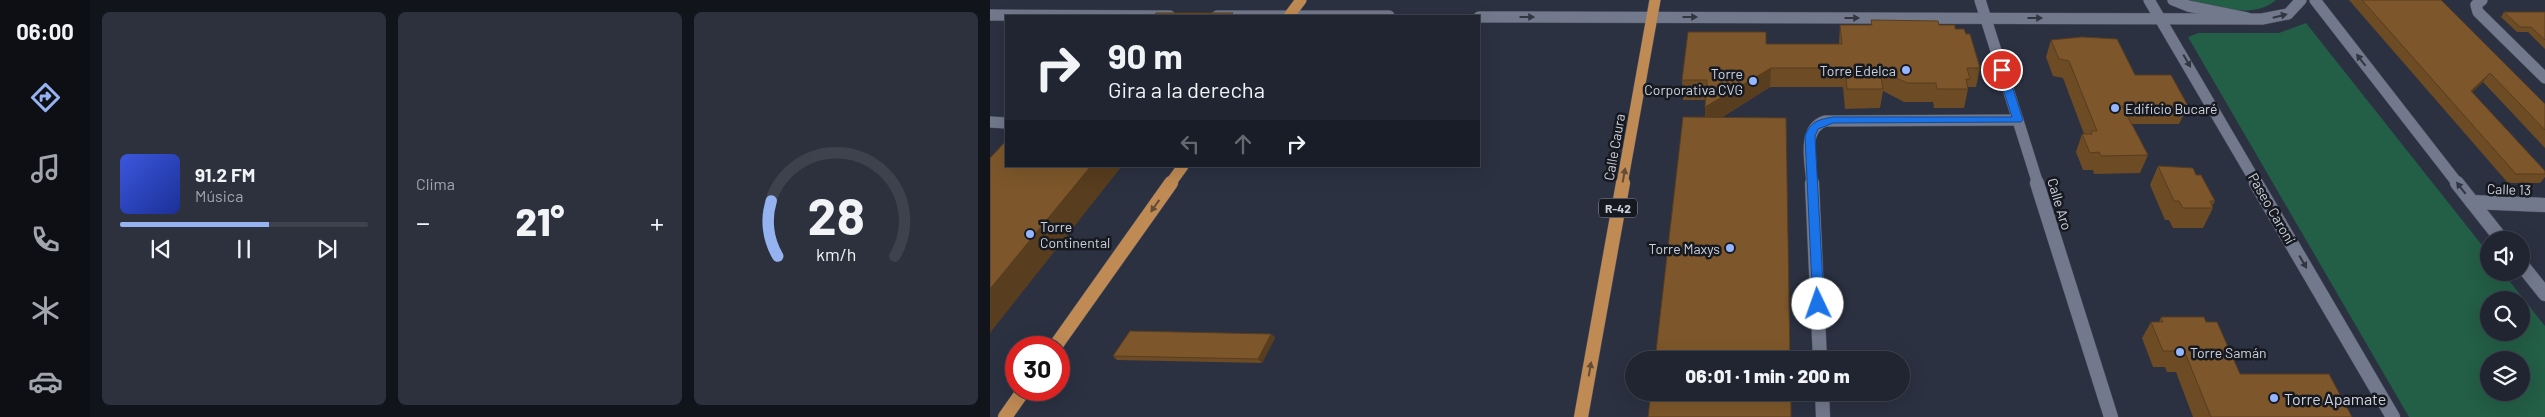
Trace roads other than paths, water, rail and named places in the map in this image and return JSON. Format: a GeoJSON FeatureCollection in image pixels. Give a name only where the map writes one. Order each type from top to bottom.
{"type":"FeatureCollection","features":[{"type":"Feature","properties":{"kind":"main road"},"geometry":{"type":"LineString","coordinates":[[1291,15],[1301,0]]}},
{"type":"Feature","properties":{"kind":"main road","name":"Calle Caura"},"geometry":{"type":"LineString","coordinates":[[1581,417],[1655,0]]}},
{"type":"Feature","properties":{"kind":"main road"},"geometry":{"type":"LineString","coordinates":[[1063,336],[1182,167]]}},
{"type":"Feature","properties":{"kind":"main road"},"geometry":{"type":"LineString","coordinates":[[1004,417],[1016,401]]}},
{"type":"Feature","properties":{"kind":"street","name":"Calle Aro"},"geometry":{"type":"LineString","coordinates":[[1980,0],[2110,417]]}},
{"type":"Feature","properties":{"kind":"street","name":"Paseo Caroní"},"geometry":{"type":"LineString","coordinates":[[2149,0],[2162,18],[2393,417]]}},
{"type":"Feature","properties":{"kind":"street"},"geometry":{"type":"LineString","coordinates":[[2173,0],[2188,6],[2247,18]]}},
{"type":"Feature","properties":{"kind":"street"},"geometry":{"type":"LineString","coordinates":[[1480,16],[2247,18],[2277,17],[2288,14],[2301,0]]}},
{"type":"Feature","properties":{"kind":"street"},"geometry":{"type":"LineString","coordinates":[[2315,0],[2495,231]]}},
{"type":"Feature","properties":{"kind":"street"},"geometry":{"type":"LineString","coordinates":[[2479,2],[2478,12],[2545,78]]}},
{"type":"Feature","properties":{"kind":"street"},"geometry":{"type":"LineString","coordinates":[[990,15],[1005,15]]}},
{"type":"Feature","properties":{"kind":"street"},"geometry":{"type":"LineString","coordinates":[[1820,351],[1810,136],[1814,127],[1820,122],[1833,120],[2018,120]]}},
{"type":"Feature","properties":{"kind":"street"},"geometry":{"type":"LineString","coordinates":[[990,122],[1005,123]]}},
{"type":"Feature","properties":{"kind":"street","name":"Calle 13"},"geometry":{"type":"LineString","coordinates":[[2472,202],[2545,205]]}},
{"type":"Feature","properties":{"kind":"street"},"geometry":{"type":"LineString","coordinates":[[2530,275],[2545,294]]}},
{"type":"Feature","properties":{"kind":"street"},"geometry":{"type":"LineString","coordinates":[[1822,401],[1823,417]]}},
{"type":"Feature","properties":{"kind":"place","name":"Torre Edelca"},"geometry":{"type":"Point","coordinates":[1906,70]}},
{"type":"Feature","properties":{"kind":"place","name":"Torre Corporativa CVG"},"geometry":{"type":"Point","coordinates":[1753,81]}},
{"type":"Feature","properties":{"kind":"place","name":"Edificio Bucaré"},"geometry":{"type":"Point","coordinates":[2115,108]}},
{"type":"Feature","properties":{"kind":"place","name":"Torre Continental"},"geometry":{"type":"Point","coordinates":[1030,234]}},
{"type":"Feature","properties":{"kind":"place","name":"Torre Maxys"},"geometry":{"type":"Point","coordinates":[1730,248]}},
{"type":"Feature","properties":{"kind":"place","name":"Torre Samán"},"geometry":{"type":"Point","coordinates":[2180,352]}},
{"type":"Feature","properties":{"kind":"place","name":"Torre Apamate"},"geometry":{"type":"Point","coordinates":[2274,398]}}]}
